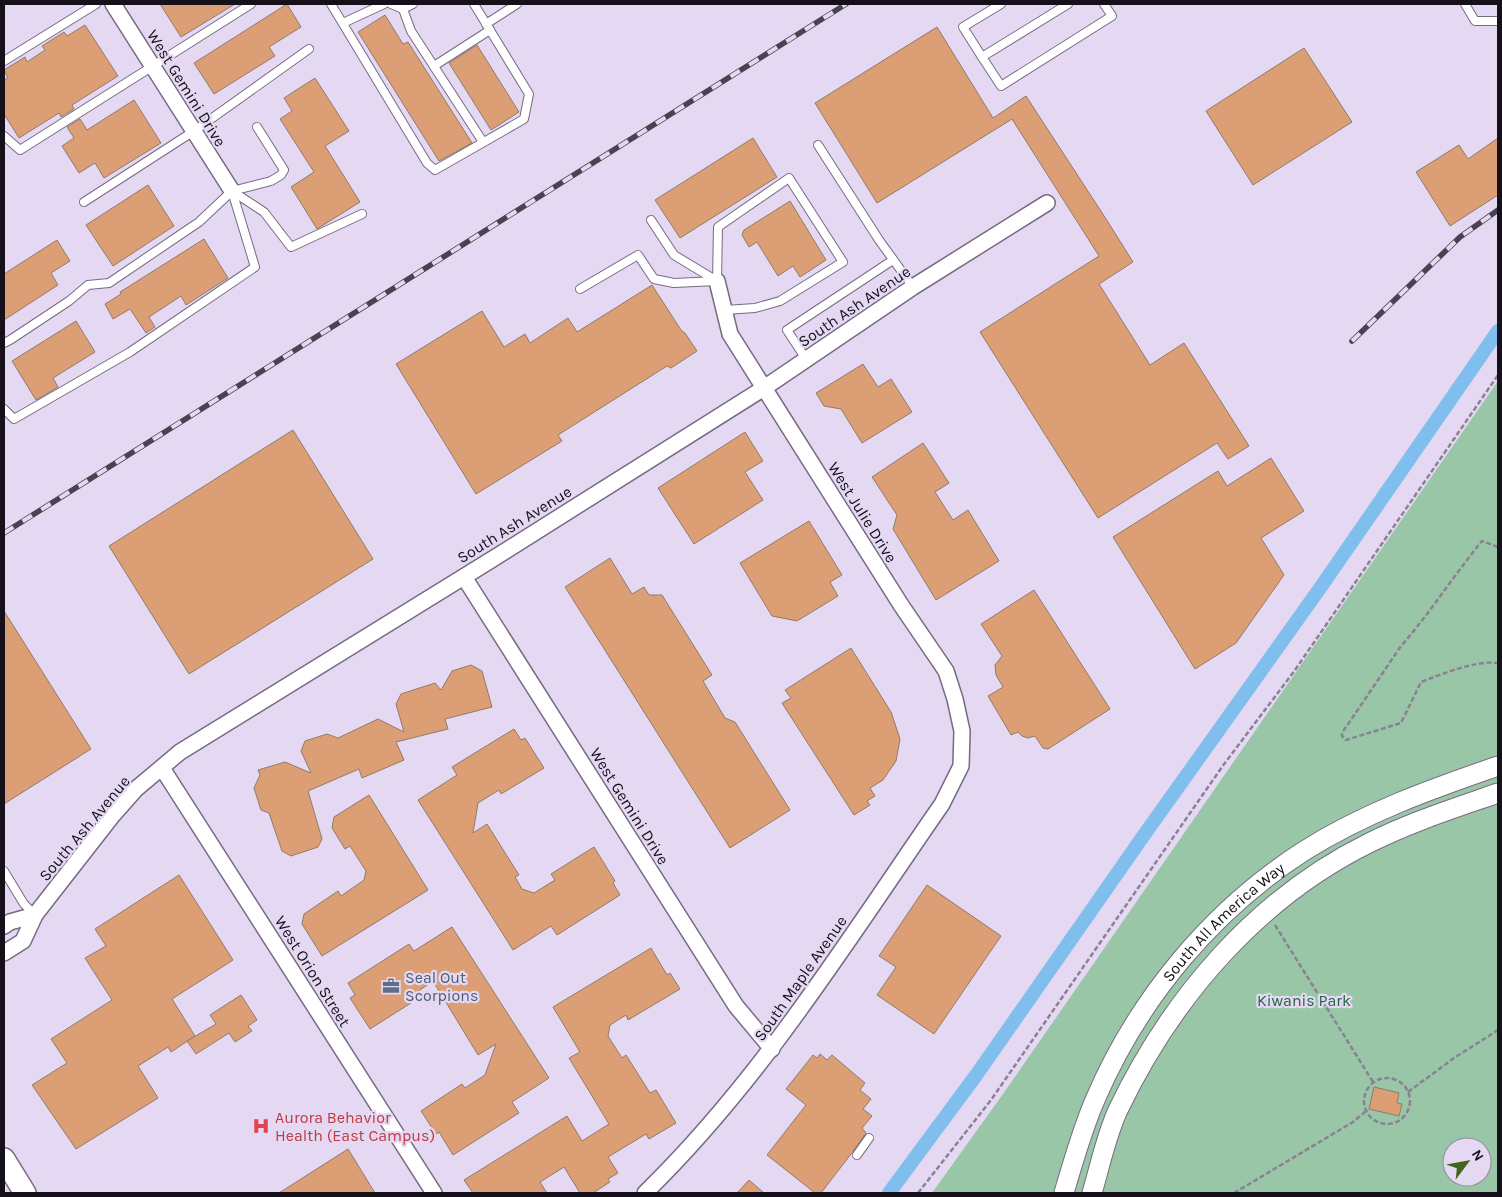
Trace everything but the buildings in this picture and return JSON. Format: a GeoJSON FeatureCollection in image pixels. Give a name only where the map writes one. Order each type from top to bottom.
{"type":"FeatureCollection","features":[{"type":"Feature","properties":{"kind":"main road"},"geometry":{"type":"LineString","coordinates":[[4,1159],[26,1193]]}},
{"type":"Feature","properties":{"kind":"street","name":"West Gemini Drive"},"geometry":{"type":"LineString","coordinates":[[114,4],[232,191]]}},
{"type":"Feature","properties":{"kind":"street","name":"South Ash Avenue"},"geometry":{"type":"LineString","coordinates":[[4,953],[23,941],[35,915],[113,815],[136,789],[180,752],[464,577],[764,388],[913,287],[1047,203]]}},
{"type":"Feature","properties":{"kind":"street","name":"West Julie Drive"},"geometry":{"type":"LineString","coordinates":[[717,281],[730,334],[901,605],[946,671],[962,730],[961,766]]}},
{"type":"Feature","properties":{"kind":"street","name":"West Gemini Drive"},"geometry":{"type":"LineString","coordinates":[[464,577],[736,1006],[772,1048]]}},
{"type":"Feature","properties":{"kind":"street","name":"South Maple Avenue"},"geometry":{"type":"LineString","coordinates":[[645,1193],[711,1124],[772,1048],[942,804],[961,766]]}},
{"type":"Feature","properties":{"kind":"street","name":"South All America Way"},"geometry":{"type":"LineString","coordinates":[[1064,1193],[1081,1137],[1096,1099],[1128,1034],[1154,994],[1180,960],[1238,901],[1272,873],[1305,850],[1360,820],[1401,801],[1498,766]]}},
{"type":"Feature","properties":{"kind":"street","name":"West Orion Street"},"geometry":{"type":"LineString","coordinates":[[162,768],[434,1193]]}},
{"type":"Feature","properties":{"kind":"street","name":"South All America Way"},"geometry":{"type":"LineString","coordinates":[[1092,1193],[1118,1112],[1157,1040],[1192,988],[1250,926],[1290,893],[1353,851],[1392,832],[1498,794]]}},
{"type":"Feature","properties":{"kind":"street"},"geometry":{"type":"LineString","coordinates":[[4,926],[10,922],[35,915]]}},
{"type":"Feature","properties":{"kind":"lane"},"geometry":{"type":"LineString","coordinates":[[4,62],[96,4]]}},
{"type":"Feature","properties":{"kind":"lane"},"geometry":{"type":"LineString","coordinates":[[4,136],[20,150],[252,4]]}},
{"type":"Feature","properties":{"kind":"lane"},"geometry":{"type":"LineString","coordinates":[[333,4],[427,163],[435,170],[524,119],[530,94],[474,4]]}},
{"type":"Feature","properties":{"kind":"lane"},"geometry":{"type":"LineString","coordinates":[[343,23],[384,4]]}},
{"type":"Feature","properties":{"kind":"lane"},"geometry":{"type":"LineString","coordinates":[[391,4],[403,9],[410,30],[483,142]]}},
{"type":"Feature","properties":{"kind":"lane"},"geometry":{"type":"LineString","coordinates":[[403,9],[413,4]]}},
{"type":"Feature","properties":{"kind":"lane"},"geometry":{"type":"LineString","coordinates":[[434,66],[517,4]]}},
{"type":"Feature","properties":{"kind":"lane"},"geometry":{"type":"LineString","coordinates":[[1000,4],[963,27],[1001,86],[1112,16],[1104,4]]}},
{"type":"Feature","properties":{"kind":"lane"},"geometry":{"type":"LineString","coordinates":[[982,57],[1068,4]]}},
{"type":"Feature","properties":{"kind":"lane"},"geometry":{"type":"LineString","coordinates":[[1465,4],[1475,21],[1498,21]]}},
{"type":"Feature","properties":{"kind":"lane"},"geometry":{"type":"LineString","coordinates":[[84,202],[194,131],[309,49]]}},
{"type":"Feature","properties":{"kind":"lane"},"geometry":{"type":"LineString","coordinates":[[4,343],[69,301],[88,285],[109,283],[199,222],[232,191],[271,181],[281,175],[284,170],[257,127]]}},
{"type":"Feature","properties":{"kind":"lane"},"geometry":{"type":"LineString","coordinates":[[818,145],[893,260],[913,287]]}},
{"type":"Feature","properties":{"kind":"lane"},"geometry":{"type":"LineString","coordinates":[[717,281],[718,228],[790,178],[843,262],[780,301],[755,308],[725,310]]}},
{"type":"Feature","properties":{"kind":"lane"},"geometry":{"type":"LineString","coordinates":[[232,191],[264,212],[291,247],[362,214]]}},
{"type":"Feature","properties":{"kind":"lane"},"geometry":{"type":"LineString","coordinates":[[4,409],[14,419],[44,403],[130,352],[255,267],[232,191]]}},
{"type":"Feature","properties":{"kind":"lane"},"geometry":{"type":"LineString","coordinates":[[651,220],[674,255],[717,281]]}},
{"type":"Feature","properties":{"kind":"lane"},"geometry":{"type":"LineString","coordinates":[[580,289],[638,255],[654,279],[674,283],[717,281]]}},
{"type":"Feature","properties":{"kind":"lane"},"geometry":{"type":"LineString","coordinates":[[806,360],[788,330],[893,260]]}},
{"type":"Feature","properties":{"kind":"lane"},"geometry":{"type":"LineString","coordinates":[[4,871],[24,904],[35,915]]}},
{"type":"Feature","properties":{"kind":"lane"},"geometry":{"type":"LineString","coordinates":[[857,1155],[869,1138]]}},
{"type":"Feature","properties":{"kind":"path"},"geometry":{"type":"LineString","coordinates":[[918,1193],[991,1100],[1222,767],[1295,670],[1498,375]]}},
{"type":"Feature","properties":{"kind":"path"},"geometry":{"type":"LineString","coordinates":[[1498,547],[1482,541],[1401,646],[1342,733],[1342,736],[1346,740],[1401,722],[1421,682],[1451,671],[1490,662],[1498,663]]}},
{"type":"Feature","properties":{"kind":"path"},"geometry":{"type":"LineString","coordinates":[[1272,920],[1373,1082]]}},
{"type":"Feature","properties":{"kind":"path"},"geometry":{"type":"LineString","coordinates":[[1408,1092],[1454,1058],[1498,1030]]}},
{"type":"Feature","properties":{"kind":"path"},"geometry":{"type":"LineString","coordinates":[[1393,1078],[1404,1086],[1408,1092],[1410,1099],[1406,1115],[1393,1124],[1377,1122],[1366,1111],[1364,1095],[1373,1082],[1393,1078]]}},
{"type":"Feature","properties":{"kind":"path"},"geometry":{"type":"LineString","coordinates":[[1234,1193],[1353,1122],[1366,1111]]}},
{"type":"Feature","properties":{"kind":"green space","name":"Kiwanis Park"},"geometry":{"type":"Polygon","coordinates":[[[1498,381],[1498,1193],[932,1193],[1003,1094],[1498,381]]]}},
{"type":"Feature","properties":{"kind":"waterway"},"geometry":{"type":"LineString","coordinates":[[889,1193],[977,1074],[1318,591],[1498,331]]}},
{"type":"Feature","properties":{"kind":"railway"},"geometry":{"type":"LineString","coordinates":[[4,533],[846,4]]}},
{"type":"Feature","properties":{"kind":"railway"},"geometry":{"type":"LineString","coordinates":[[1352,341],[1460,237],[1498,210]]}},
{"type":"Feature","properties":{"kind":"place","name":"Seal Out Scorpions"},"geometry":{"type":"Point","coordinates":[391,986]}},
{"type":"Feature","properties":{"kind":"place","name":"Aurora Behavior Health (East Campus)"},"geometry":{"type":"Point","coordinates":[261,1126]}}]}
